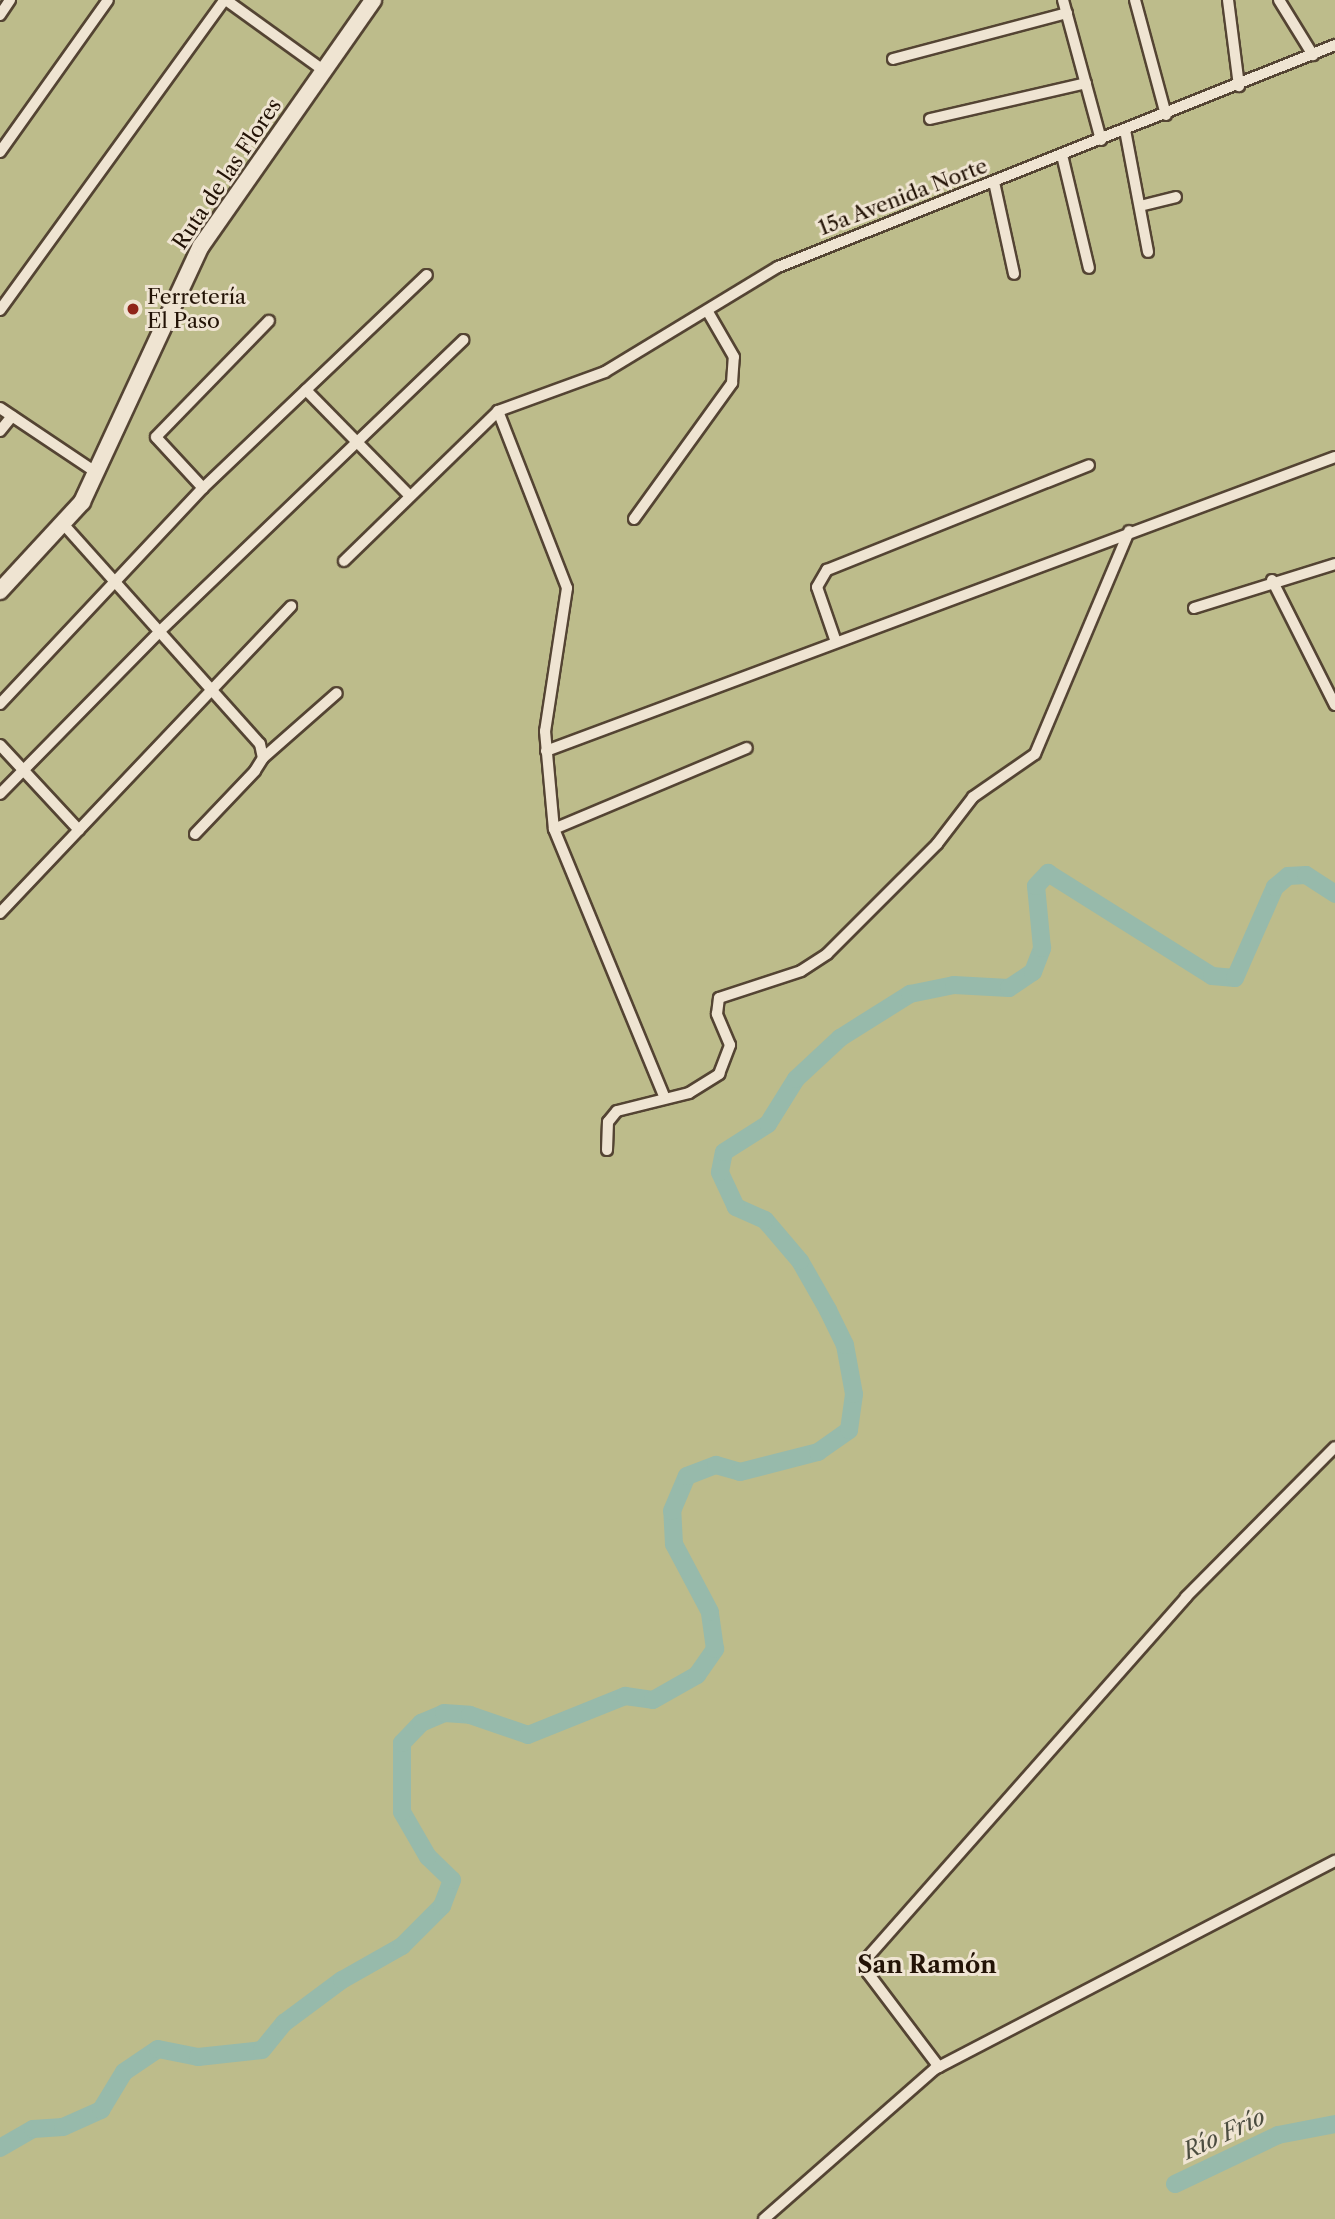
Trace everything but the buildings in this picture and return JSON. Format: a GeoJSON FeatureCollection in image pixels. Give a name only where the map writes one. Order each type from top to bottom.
{"type":"FeatureCollection","features":[{"type":"Feature","properties":{"kind":"main road","name":"Ruta de las Flores"},"geometry":{"type":"LineString","coordinates":[[0,591],[65,526],[97,473],[201,246],[373,0]]}},
{"type":"Feature","properties":{"kind":"street"},"geometry":{"type":"LineString","coordinates":[[0,15],[10,0]]}},
{"type":"Feature","properties":{"kind":"street"},"geometry":{"type":"LineString","coordinates":[[0,152],[108,0]]}},
{"type":"Feature","properties":{"kind":"street"},"geometry":{"type":"LineString","coordinates":[[0,310],[225,0],[323,71]]}},
{"type":"Feature","properties":{"kind":"street"},"geometry":{"type":"LineString","coordinates":[[1063,0],[1101,140]]}},
{"type":"Feature","properties":{"kind":"street"},"geometry":{"type":"LineString","coordinates":[[1135,0],[1166,115]]}},
{"type":"Feature","properties":{"kind":"street"},"geometry":{"type":"LineString","coordinates":[[1228,0],[1239,86]]}},
{"type":"Feature","properties":{"kind":"street"},"geometry":{"type":"LineString","coordinates":[[1279,0],[1312,55]]}},
{"type":"Feature","properties":{"kind":"street"},"geometry":{"type":"LineString","coordinates":[[892,58],[1067,13]]}},
{"type":"Feature","properties":{"kind":"street","name":"15a Avenida Norte"},"geometry":{"type":"LineString","coordinates":[[498,411],[605,373],[778,267],[1335,46]]}},
{"type":"Feature","properties":{"kind":"street"},"geometry":{"type":"LineString","coordinates":[[930,119],[1086,83]]}},
{"type":"Feature","properties":{"kind":"street"},"geometry":{"type":"LineString","coordinates":[[1125,130],[1148,252]]}},
{"type":"Feature","properties":{"kind":"street"},"geometry":{"type":"LineString","coordinates":[[1062,155],[1089,268]]}},
{"type":"Feature","properties":{"kind":"street"},"geometry":{"type":"LineString","coordinates":[[994,182],[1014,274]]}},
{"type":"Feature","properties":{"kind":"street"},"geometry":{"type":"LineString","coordinates":[[1140,206],[1176,197]]}},
{"type":"Feature","properties":{"kind":"street"},"geometry":{"type":"LineString","coordinates":[[0,704],[203,488],[427,275]]}},
{"type":"Feature","properties":{"kind":"street"},"geometry":{"type":"LineString","coordinates":[[634,519],[737,370],[708,312]]}},
{"type":"Feature","properties":{"kind":"street"},"geometry":{"type":"LineString","coordinates":[[203,488],[156,437],[269,321]]}},
{"type":"Feature","properties":{"kind":"street"},"geometry":{"type":"LineString","coordinates":[[0,794],[161,630],[463,340]]}},
{"type":"Feature","properties":{"kind":"street"},"geometry":{"type":"LineString","coordinates":[[306,390],[409,495]]}},
{"type":"Feature","properties":{"kind":"street"},"geometry":{"type":"LineString","coordinates":[[0,408],[97,473]]}},
{"type":"Feature","properties":{"kind":"street"},"geometry":{"type":"LineString","coordinates":[[344,561],[498,411],[567,588],[546,751],[554,829],[665,1098]]}},
{"type":"Feature","properties":{"kind":"street"},"geometry":{"type":"LineString","coordinates":[[0,431],[12,416]]}},
{"type":"Feature","properties":{"kind":"street"},"geometry":{"type":"LineString","coordinates":[[546,751],[1129,531],[1335,457]]}},
{"type":"Feature","properties":{"kind":"street"},"geometry":{"type":"LineString","coordinates":[[836,642],[817,587],[827,570],[1089,465]]}},
{"type":"Feature","properties":{"kind":"street"},"geometry":{"type":"LineString","coordinates":[[65,526],[211,684],[260,744],[263,758]]}},
{"type":"Feature","properties":{"kind":"street"},"geometry":{"type":"LineString","coordinates":[[607,1150],[611,1116],[707,1086],[727,1062],[730,1045],[718,1014],[719,998],[801,971],[827,954],[928,854],[973,797],[1035,754],[1129,531]]}},
{"type":"Feature","properties":{"kind":"street"},"geometry":{"type":"LineString","coordinates":[[1194,608],[1272,580],[1335,564]]}},
{"type":"Feature","properties":{"kind":"street"},"geometry":{"type":"LineString","coordinates":[[1272,580],[1335,705]]}},
{"type":"Feature","properties":{"kind":"street"},"geometry":{"type":"LineString","coordinates":[[0,913],[211,684],[291,606]]}},
{"type":"Feature","properties":{"kind":"street"},"geometry":{"type":"LineString","coordinates":[[195,834],[263,758],[337,693]]}},
{"type":"Feature","properties":{"kind":"street"},"geometry":{"type":"LineString","coordinates":[[0,745],[79,830]]}},
{"type":"Feature","properties":{"kind":"street"},"geometry":{"type":"LineString","coordinates":[[554,829],[747,748]]}},
{"type":"Feature","properties":{"kind":"street"},"geometry":{"type":"LineString","coordinates":[[939,2067],[868,1973],[867,1958],[1186,1597],[1335,1447]]}},
{"type":"Feature","properties":{"kind":"street"},"geometry":{"type":"LineString","coordinates":[[764,2219],[939,2067],[1335,1861]]}},
{"type":"Feature","properties":{"kind":"shaded area"},"geometry":{"type":"Polygon","coordinates":[[[0,0],[1335,0],[1335,2219],[0,2219],[0,0]]]}},
{"type":"Feature","properties":{"kind":"waterway"},"geometry":{"type":"LineString","coordinates":[[0,2148],[33,2129],[63,2127],[101,2110],[124,2072],[158,2049],[198,2057],[262,2050],[284,2023],[342,1980],[402,1946],[442,1906],[452,1880],[428,1857],[402,1812],[402,1743],[421,1723],[444,1713],[470,1715],[528,1735],[625,1696],[653,1700],[697,1675],[715,1649],[710,1612],[674,1544],[672,1511],[687,1476],[716,1465],[740,1472],[818,1452],[849,1430],[854,1394],[845,1345],[828,1310],[800,1261],[765,1220],[736,1207],[720,1172],[724,1152],[768,1124],[796,1079],[840,1038],[910,994],[954,985],[1009,988],[1033,972],[1042,948],[1036,886],[1048,873],[1212,976],[1235,978],[1275,887],[1288,876],[1306,875],[1335,894]]}},
{"type":"Feature","properties":{"kind":"waterway","name":"Río Frío"},"geometry":{"type":"LineString","coordinates":[[1175,2184],[1278,2135],[1335,2124]]}},
{"type":"Feature","properties":{"kind":"place","name":"Ferretería El Paso"},"geometry":{"type":"Point","coordinates":[133,309]}},
{"type":"Feature","properties":{"kind":"district","name":"San Ramón"},"geometry":{"type":"Point","coordinates":[927,1965]}}]}
